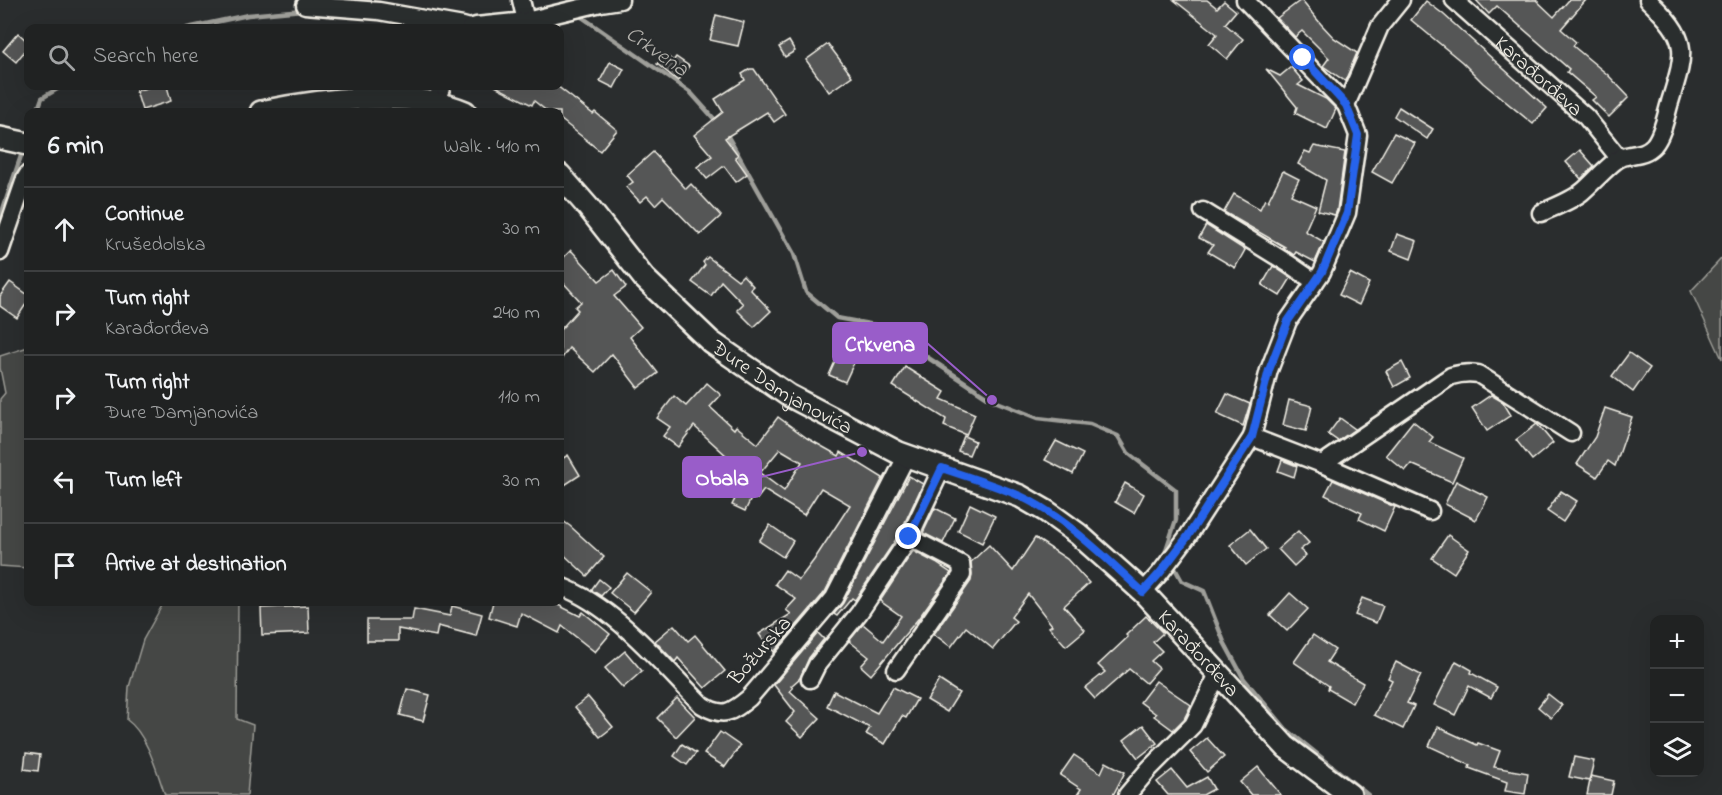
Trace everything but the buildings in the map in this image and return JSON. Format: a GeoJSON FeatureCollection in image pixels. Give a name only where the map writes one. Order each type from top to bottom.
{"type":"FeatureCollection","features":[{"type":"Feature","properties":{"kind":"main road"},"geometry":{"type":"LineString","coordinates":[[286,108],[336,100],[439,94],[459,108]]}},
{"type":"Feature","properties":{"kind":"main road","name":"Đure Damjanovića"},"geometry":{"type":"LineString","coordinates":[[564,180],[644,278],[711,342],[788,395],[907,455],[1020,496],[1046,511],[1078,534],[1143,592]]}},
{"type":"Feature","properties":{"kind":"main road","name":"Karađorđeva"},"geometry":{"type":"LineString","coordinates":[[1143,592],[1286,747],[1350,795]]}},
{"type":"Feature","properties":{"kind":"street"},"geometry":{"type":"LineString","coordinates":[[521,0],[526,21]]}},
{"type":"Feature","properties":{"kind":"street"},"geometry":{"type":"LineString","coordinates":[[496,24],[526,21],[620,0]]}},
{"type":"Feature","properties":{"kind":"street"},"geometry":{"type":"LineString","coordinates":[[1245,0],[1346,105],[1380,26],[1401,0]]}},
{"type":"Feature","properties":{"kind":"street","name":"Karađorđeva"},"geometry":{"type":"LineString","coordinates":[[1454,0],[1586,117],[1619,158]]}},
{"type":"Feature","properties":{"kind":"street"},"geometry":{"type":"LineString","coordinates":[[1541,213],[1581,194],[1619,158],[1645,153],[1655,144],[1665,121],[1682,64],[1682,51],[1679,37],[1665,16],[1648,0]]}},
{"type":"Feature","properties":{"kind":"street"},"geometry":{"type":"LineString","coordinates":[[305,5],[401,7],[456,24]]}},
{"type":"Feature","properties":{"kind":"street","name":"Karađorđeva"},"geometry":{"type":"LineString","coordinates":[[1143,592],[1188,536],[1252,437],[1269,370],[1288,321],[1322,272],[1347,213],[1358,135],[1346,105]]}},
{"type":"Feature","properties":{"kind":"street"},"geometry":{"type":"LineString","coordinates":[[0,252],[24,182]]}},
{"type":"Feature","properties":{"kind":"street"},"geometry":{"type":"LineString","coordinates":[[1203,211],[1315,282]]}},
{"type":"Feature","properties":{"kind":"street"},"geometry":{"type":"LineString","coordinates":[[1322,464],[1451,376],[1469,372],[1478,374],[1571,433]]}},
{"type":"Feature","properties":{"kind":"street"},"geometry":{"type":"LineString","coordinates":[[1252,437],[1322,464],[1430,512]]}},
{"type":"Feature","properties":{"kind":"street","name":"Božurska"},"geometry":{"type":"LineString","coordinates":[[564,588],[582,595],[626,629],[702,705],[711,711],[721,713],[734,710],[749,698],[834,598],[907,455]]}},
{"type":"Feature","properties":{"kind":"street"},"geometry":{"type":"LineString","coordinates":[[810,679],[817,666],[859,613],[909,537],[942,468]]}},
{"type":"Feature","properties":{"kind":"street"},"geometry":{"type":"LineString","coordinates":[[896,670],[962,575],[961,564],[909,537]]}},
{"type":"Feature","properties":{"kind":"street"},"geometry":{"type":"LineString","coordinates":[[1127,795],[1193,725],[1218,674]]}},
{"type":"Feature","properties":{"kind":"shaded area"},"geometry":{"type":"Polygon","coordinates":[[[1722,258],[1722,359],[1691,291],[1722,258]]]}},
{"type":"Feature","properties":{"kind":"shaded area"},"geometry":{"type":"Polygon","coordinates":[[[24,348],[24,568],[0,566],[0,399],[5,393],[0,356],[24,348]]]}},
{"type":"Feature","properties":{"kind":"shaded area"},"geometry":{"type":"Polygon","coordinates":[[[162,606],[238,606],[237,719],[253,725],[247,795],[165,795],[146,744],[127,720],[129,687],[143,640],[162,606]]]}},
{"type":"Feature","properties":{"kind":"waterway","name":"Crkvena"},"geometry":{"type":"LineString","coordinates":[[206,24],[248,15],[303,10]]}},
{"type":"Feature","properties":{"kind":"waterway","name":"Crkvena"},"geometry":{"type":"LineString","coordinates":[[577,16],[579,15],[691,93],[717,122]]}},
{"type":"Feature","properties":{"kind":"waterway","name":"Crkvena"},"geometry":{"type":"LineString","coordinates":[[547,24],[554,22]]}},
{"type":"Feature","properties":{"kind":"waterway","name":"Crkvena"},"geometry":{"type":"LineString","coordinates":[[38,108],[42,98],[55,90]]}},
{"type":"Feature","properties":{"kind":"waterway","name":"Crkvena"},"geometry":{"type":"LineString","coordinates":[[726,133],[794,254],[806,292],[837,318],[880,326],[992,400],[1038,418],[1090,424],[1118,436],[1128,453],[1176,490],[1176,520],[1166,550],[1168,555]]}},
{"type":"Feature","properties":{"kind":"waterway","name":"Crkvena"},"geometry":{"type":"LineString","coordinates":[[0,218],[23,150]]}},
{"type":"Feature","properties":{"kind":"waterway","name":"Crkvena"},"geometry":{"type":"LineString","coordinates":[[1172,563],[1182,581],[1204,591],[1224,642],[1244,679],[1286,729],[1368,795]]}},
{"type":"Feature","properties":{"kind":"place","name":"Crkvena"},"geometry":{"type":"Point","coordinates":[992,400]}},
{"type":"Feature","properties":{"kind":"place","name":"Obala"},"geometry":{"type":"Point","coordinates":[862,452]}},
{"type":"Feature","properties":{"kind":"route"},"geometry":{"type":"LineString","coordinates":[[909,537],[942,468],[1020,496],[1046,511],[1078,534],[1143,592],[1160,573],[1188,536],[1252,437],[1269,370],[1288,321],[1322,272],[1347,213],[1358,135],[1346,105],[1303,58]]}}]}
